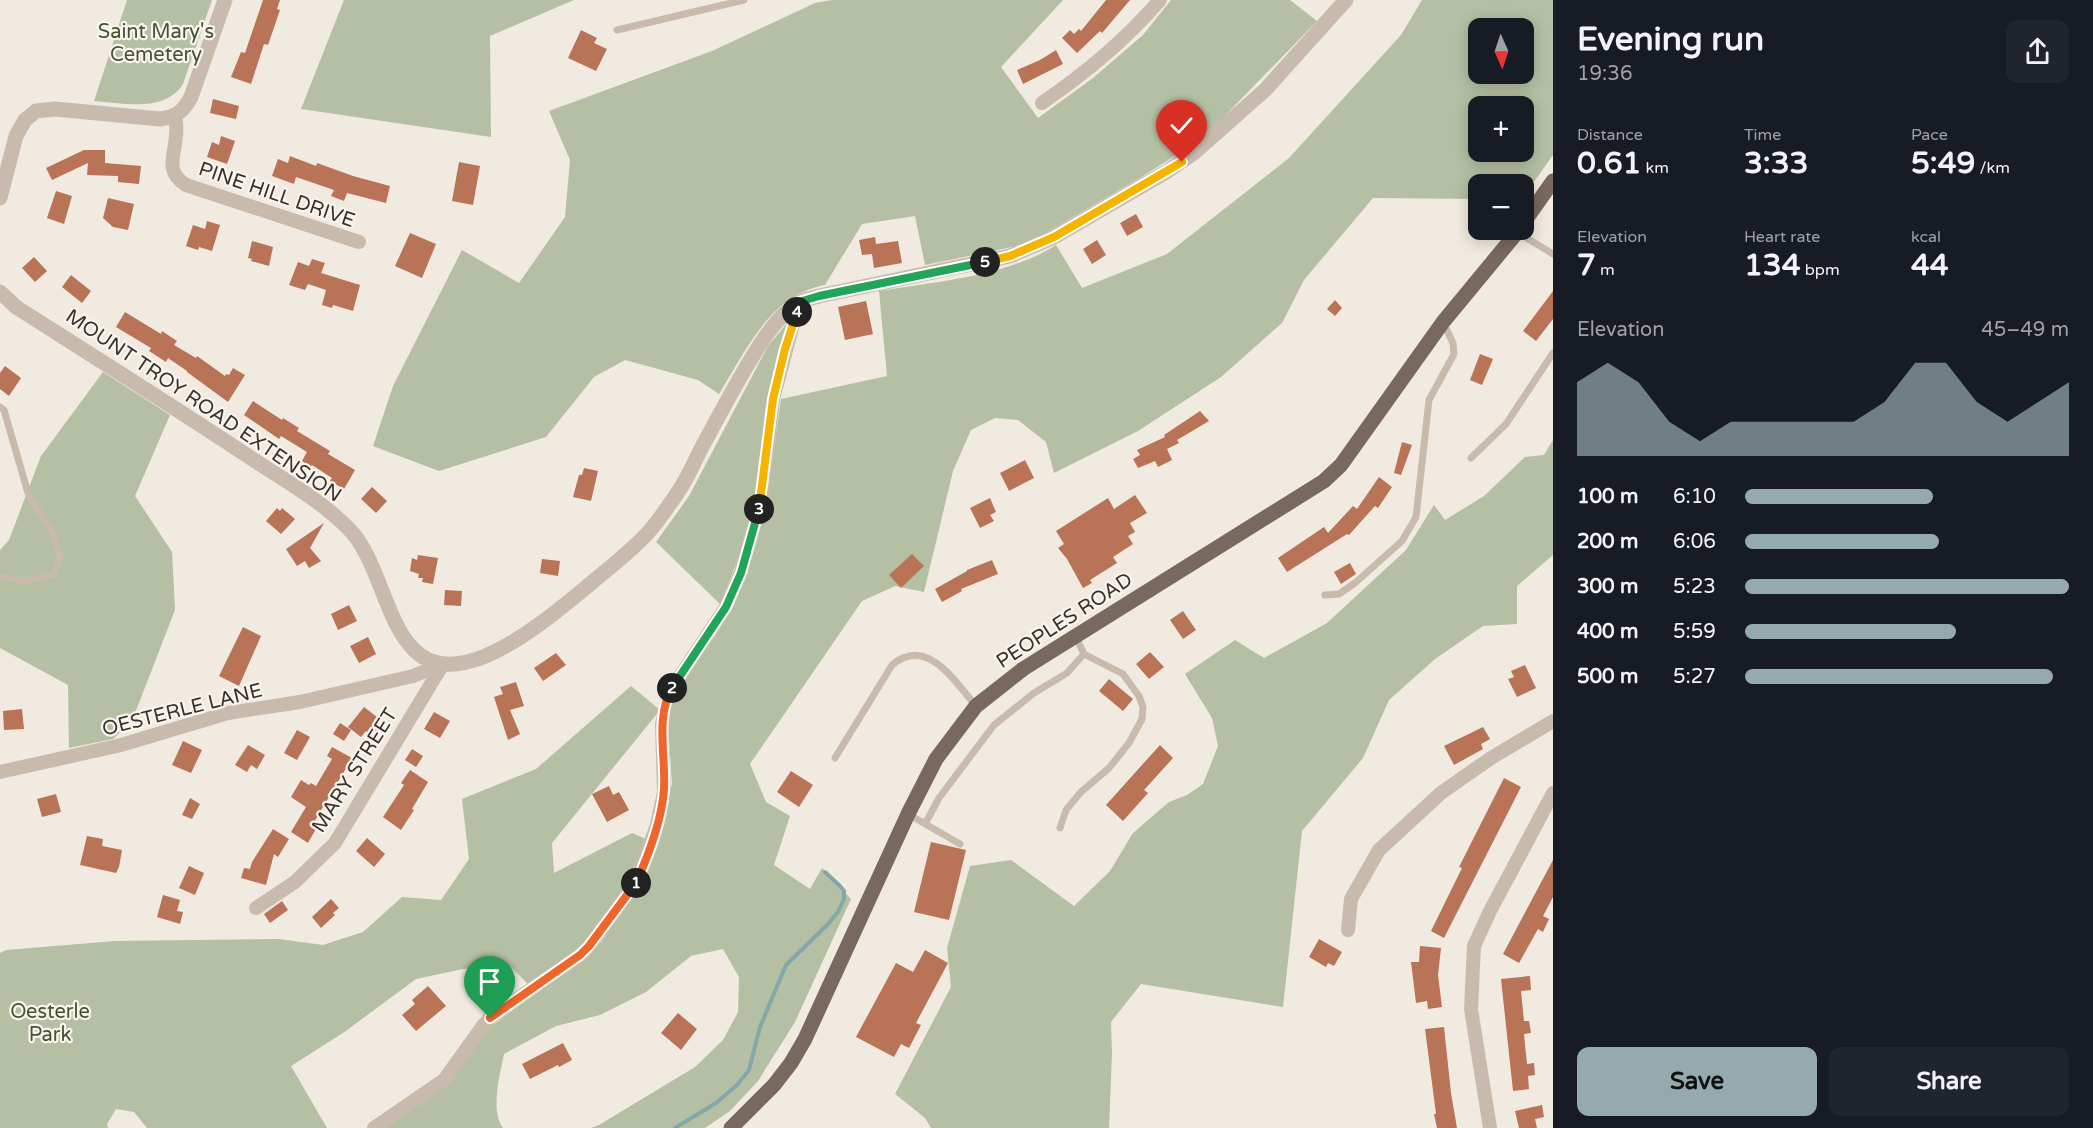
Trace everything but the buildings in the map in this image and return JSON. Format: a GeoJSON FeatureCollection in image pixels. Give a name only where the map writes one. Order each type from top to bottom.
{"type":"FeatureCollection","features":[{"type":"Feature","properties":{"kind":"main road","name":"PEOPLES ROAD"},"geometry":{"type":"LineString","coordinates":[[1534,208],[1553,181]]}},
{"type":"Feature","properties":{"kind":"main road","name":"PEOPLES ROAD"},"geometry":{"type":"LineString","coordinates":[[731,1128],[791,1063],[936,759],[976,706],[1023,669],[1324,481],[1341,465],[1443,322],[1510,240]]}},
{"type":"Feature","properties":{"kind":"street"},"geometry":{"type":"LineString","coordinates":[[0,198],[16,136],[25,120],[36,111],[55,109],[160,119],[176,115],[186,106],[191,97],[225,0]]}},
{"type":"Feature","properties":{"kind":"street"},"geometry":{"type":"LineString","coordinates":[[1042,104],[1090,69],[1136,27],[1160,0]]}},
{"type":"Feature","properties":{"kind":"street"},"geometry":{"type":"LineString","coordinates":[[443,664],[480,658],[501,649],[577,594],[652,529],[680,489],[760,343],[799,302],[830,293],[1010,256],[1054,237],[1196,152],[1265,90],[1346,0]]}},
{"type":"Feature","properties":{"kind":"street","name":"PINE HILL DRIVE"},"geometry":{"type":"LineString","coordinates":[[176,115],[176,136],[172,158],[177,179],[186,185],[359,242]]}},
{"type":"Feature","properties":{"kind":"street","name":"MOUNT TROY ROAD EXTENSION"},"geometry":{"type":"LineString","coordinates":[[0,292],[16,306],[174,406],[323,507],[350,529],[365,552],[389,612],[404,640],[422,658],[443,664]]}},
{"type":"Feature","properties":{"kind":"street"},"geometry":{"type":"LineString","coordinates":[[374,1128],[444,1080],[490,1018],[580,955],[636,882],[652,842],[663,800],[665,775],[662,724],[669,693],[726,607],[741,573],[762,498],[777,382],[799,302]]}},
{"type":"Feature","properties":{"kind":"street","name":"OESTERLE LANE"},"geometry":{"type":"LineString","coordinates":[[0,772],[121,745],[228,713],[300,702],[413,675],[443,664]]}},
{"type":"Feature","properties":{"kind":"street","name":"MARY STREET"},"geometry":{"type":"LineString","coordinates":[[256,908],[295,882],[335,843],[443,664]]}},
{"type":"Feature","properties":{"kind":"street"},"geometry":{"type":"LineString","coordinates":[[1348,930],[1351,899],[1378,850],[1442,793],[1491,758],[1553,721]]}},
{"type":"Feature","properties":{"kind":"street"},"geometry":{"type":"LineString","coordinates":[[1490,1128],[1471,1009],[1474,946],[1490,911],[1553,793]]}},
{"type":"Feature","properties":{"kind":"lane"},"geometry":{"type":"LineString","coordinates":[[617,30],[744,0]]}},
{"type":"Feature","properties":{"kind":"lane"},"geometry":{"type":"LineString","coordinates":[[1534,239],[1553,254]]}},
{"type":"Feature","properties":{"kind":"lane"},"geometry":{"type":"LineString","coordinates":[[1325,595],[1339,594],[1355,584],[1402,541],[1416,518],[1429,400],[1454,354],[1453,343],[1443,322]]}},
{"type":"Feature","properties":{"kind":"lane"},"geometry":{"type":"LineString","coordinates":[[1471,458],[1506,424],[1553,352]]}},
{"type":"Feature","properties":{"kind":"lane"},"geometry":{"type":"LineString","coordinates":[[0,407],[4,410],[28,493],[54,536],[60,557],[54,574],[27,581],[0,578]]}},
{"type":"Feature","properties":{"kind":"lane"},"geometry":{"type":"LineString","coordinates":[[1060,828],[1066,810],[1081,792],[1109,768],[1128,744],[1142,719],[1143,707],[1130,682],[1123,674],[1084,654],[1076,637]]}},
{"type":"Feature","properties":{"kind":"lane"},"geometry":{"type":"LineString","coordinates":[[835,758],[892,665],[907,656],[922,654],[928,657],[952,678],[976,706]]}},
{"type":"Feature","properties":{"kind":"lane"},"geometry":{"type":"LineString","coordinates":[[925,824],[939,798],[994,726],[1034,693],[1067,673],[1084,654]]}},
{"type":"Feature","properties":{"kind":"lane"},"geometry":{"type":"LineString","coordinates":[[908,814],[960,844]]}},
{"type":"Feature","properties":{"kind":"green space","name":"Saint Mary's Cemetery"},"geometry":{"type":"Polygon","coordinates":[[[127,0],[212,0],[183,84],[175,93],[154,103],[94,101],[127,0]]]}},
{"type":"Feature","properties":{"kind":"green space"},"geometry":{"type":"Polygon","coordinates":[[[344,0],[574,0],[490,36],[491,137],[301,109],[344,0]]]}},
{"type":"Feature","properties":{"kind":"green space"},"geometry":{"type":"Polygon","coordinates":[[[832,0],[1063,0],[1001,67],[1038,118],[1093,78],[1143,35],[1171,0],[1290,0],[1317,21],[1216,125],[1187,148],[1027,244],[925,265],[915,216],[862,224],[825,285],[789,300],[774,312],[750,343],[719,394],[698,380],[625,360],[594,377],[546,437],[439,471],[373,446],[393,386],[462,250],[519,283],[565,217],[570,160],[549,111],[712,51],[815,3],[832,0]]]}},
{"type":"Feature","properties":{"kind":"green space"},"geometry":{"type":"Polygon","coordinates":[[[1422,0],[1553,0],[1553,155],[1534,182],[1534,174],[1468,174],[1468,199],[1373,198],[1304,280],[1282,323],[1221,377],[1138,431],[1054,473],[1046,442],[1018,420],[995,418],[971,430],[953,471],[924,592],[895,586],[862,601],[750,764],[766,802],[790,816],[774,865],[810,889],[822,868],[851,899],[795,1022],[758,1081],[730,1111],[705,1128],[591,1128],[695,1067],[723,1040],[738,1012],[739,977],[723,949],[691,956],[646,992],[600,1015],[556,1026],[504,1054],[498,1082],[497,1102],[499,1121],[503,1128],[381,1128],[449,1083],[489,1028],[590,954],[602,941],[640,881],[667,805],[672,784],[668,724],[672,703],[682,681],[716,635],[737,597],[756,545],[766,506],[781,399],[887,376],[879,291],[994,271],[1037,256],[1056,245],[1082,288],[1167,254],[1289,158],[1401,35],[1422,0]]]}},
{"type":"Feature","properties":{"kind":"green space"},"geometry":{"type":"Polygon","coordinates":[[[787,323],[775,367],[748,526],[720,604],[656,542],[689,496],[768,346],[787,323]]]}},
{"type":"Feature","properties":{"kind":"green space"},"geometry":{"type":"Polygon","coordinates":[[[103,372],[170,415],[135,496],[172,552],[175,610],[132,721],[113,739],[69,748],[68,685],[0,648],[0,550],[9,540],[41,456],[103,372]]]}},
{"type":"Feature","properties":{"kind":"green space"},"geometry":{"type":"Polygon","coordinates":[[[1553,440],[1553,555],[1517,586],[1517,624],[1483,626],[1435,659],[1389,700],[1363,758],[1302,831],[1283,1007],[1141,984],[1111,1022],[1109,1128],[931,1128],[925,1118],[895,1094],[951,987],[947,948],[970,866],[1011,860],[1074,906],[1110,871],[1133,833],[1169,802],[1187,795],[1203,784],[1218,746],[1212,718],[1185,674],[1235,640],[1264,658],[1327,623],[1406,550],[1434,505],[1445,520],[1484,496],[1525,457],[1544,455],[1553,440]]]}},
{"type":"Feature","properties":{"kind":"green space","name":"Oesterle Park"},"geometry":{"type":"Polygon","coordinates":[[[631,686],[660,710],[552,843],[554,873],[632,833],[646,839],[633,869],[607,915],[586,942],[574,953],[528,984],[511,967],[463,969],[416,979],[343,1033],[291,1066],[327,1128],[147,1128],[134,1112],[116,1109],[107,1124],[108,1128],[0,1128],[0,953],[6,950],[115,941],[279,939],[323,945],[363,932],[402,897],[441,900],[469,859],[462,799],[536,769],[631,686]]]}},
{"type":"Feature","properties":{"kind":"waterway"},"geometry":{"type":"LineString","coordinates":[[675,1128],[716,1103],[737,1085],[749,1070],[760,1027],[786,965],[828,924],[838,912],[844,899],[844,891],[825,872]]}},
{"type":"Feature","properties":{"kind":"route"},"geometry":{"type":"LineString","coordinates":[[490,1018],[580,955],[636,882],[652,842],[662,807],[665,775],[662,724],[669,693],[710,634],[726,607],[741,573],[762,498],[773,399],[799,302],[876,283],[1010,256],[1054,237],[1182,162]]}}]}
